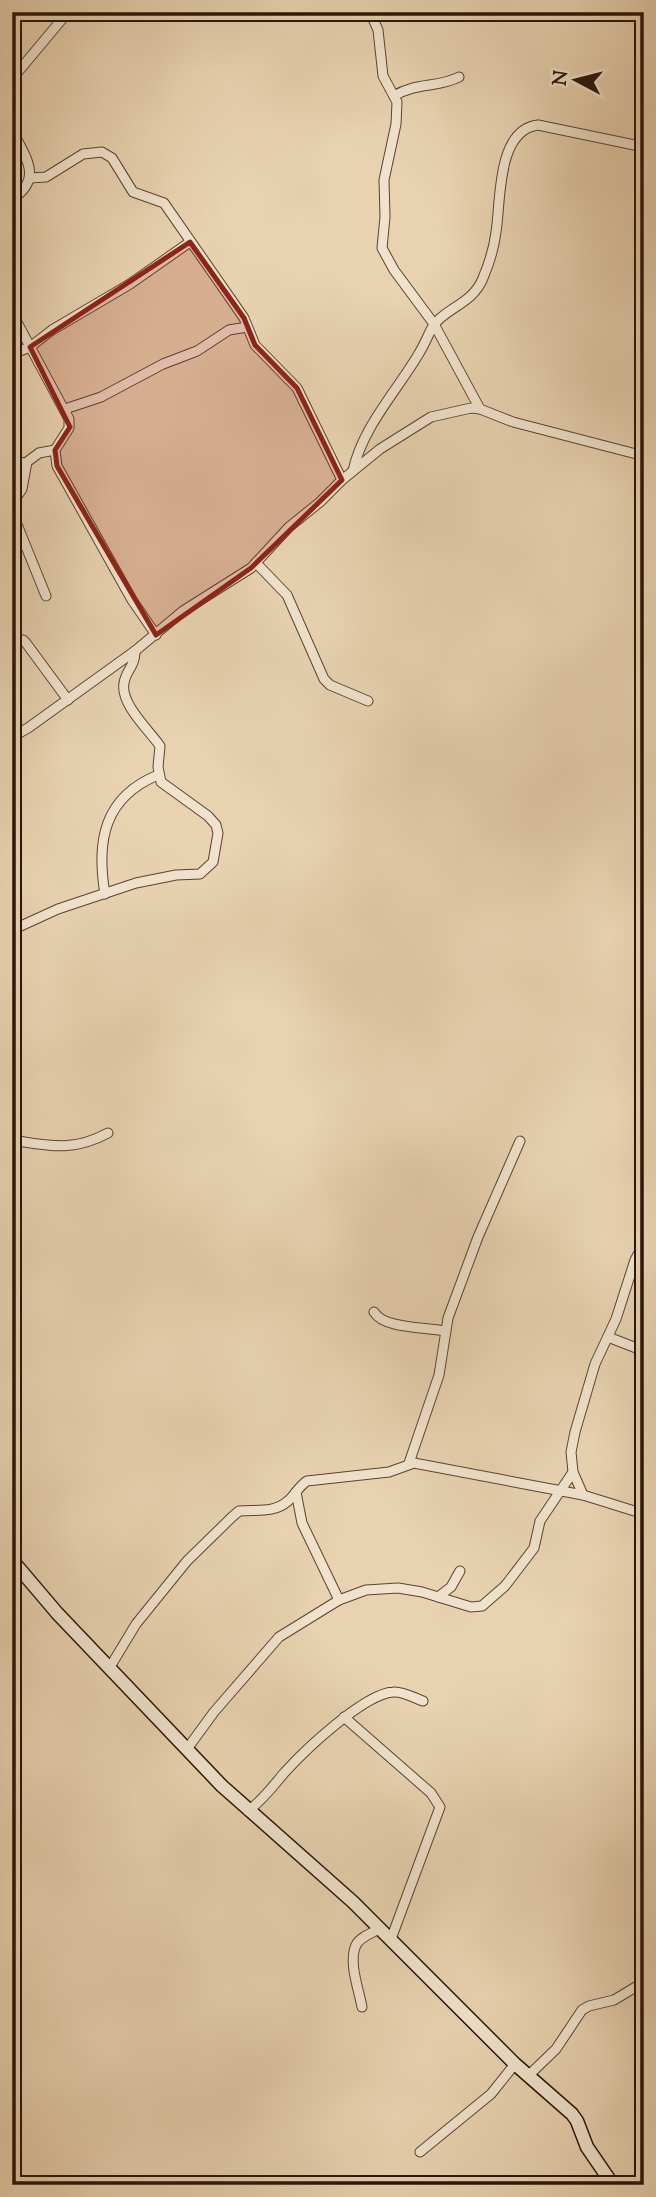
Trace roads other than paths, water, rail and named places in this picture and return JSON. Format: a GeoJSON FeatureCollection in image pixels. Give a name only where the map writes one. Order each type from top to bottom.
{"type":"FeatureCollection","features":[{"type":"Feature","properties":{"kind":"main road"},"geometry":{"type":"LineString","coordinates":[[12,1560],[57,1613],[248,1811],[337,1888],[515,2064],[572,2114],[587,2147],[613,2185]]}},
{"type":"Feature","properties":{"kind":"street"},"geometry":{"type":"LineString","coordinates":[[12,79],[68,12]]}},
{"type":"Feature","properties":{"kind":"street"},"geometry":{"type":"LineString","coordinates":[[370,12],[378,30],[383,76],[397,102],[396,124],[384,180],[382,248],[394,271],[434,324],[480,409]]}},
{"type":"Feature","properties":{"kind":"street"},"geometry":{"type":"LineString","coordinates":[[394,96],[420,85],[447,83],[459,77]]}},
{"type":"Feature","properties":{"kind":"street"},"geometry":{"type":"LineString","coordinates":[[353,472],[363,441],[419,354],[434,324],[464,302],[481,282],[496,232],[501,176],[510,150],[524,130],[538,125],[644,147]]}},
{"type":"Feature","properties":{"kind":"street"},"geometry":{"type":"LineString","coordinates":[[12,130],[27,162],[30,178],[28,186],[12,199]]}},
{"type":"Feature","properties":{"kind":"street"},"geometry":{"type":"LineString","coordinates":[[30,178],[46,177],[83,153],[106,153],[133,192],[164,203],[244,318],[260,351],[297,388],[342,480]]}},
{"type":"Feature","properties":{"kind":"street"},"geometry":{"type":"LineString","coordinates":[[12,354],[30,347],[52,330],[130,284],[190,242]]}},
{"type":"Feature","properties":{"kind":"street"},"geometry":{"type":"LineString","coordinates":[[12,313],[65,410],[69,428],[55,450],[57,466],[132,600],[156,635]]}},
{"type":"Feature","properties":{"kind":"street"},"geometry":{"type":"LineString","coordinates":[[65,410],[101,397],[163,364],[197,351],[223,332],[247,327]]}},
{"type":"Feature","properties":{"kind":"street"},"geometry":{"type":"LineString","coordinates":[[12,737],[135,651],[183,611],[241,576],[289,527],[342,480],[380,449],[422,421],[461,410],[480,409],[513,422],[644,456]]}},
{"type":"Feature","properties":{"kind":"street"},"geometry":{"type":"LineString","coordinates":[[12,504],[22,489],[26,464],[39,453],[55,450]]}},
{"type":"Feature","properties":{"kind":"street"},"geometry":{"type":"LineString","coordinates":[[12,459],[26,464]]}},
{"type":"Feature","properties":{"kind":"street"},"geometry":{"type":"LineString","coordinates":[[12,512],[46,596]]}},
{"type":"Feature","properties":{"kind":"street"},"geometry":{"type":"LineString","coordinates":[[256,563],[287,595],[324,679],[330,685],[368,701]]}},
{"type":"Feature","properties":{"kind":"street"},"geometry":{"type":"LineString","coordinates":[[12,644],[23,640],[26,643],[68,700]]}},
{"type":"Feature","properties":{"kind":"street"},"geometry":{"type":"LineString","coordinates":[[12,930],[58,909],[147,880],[200,874],[213,862],[218,833],[216,825],[208,816],[168,789],[158,775],[160,746],[139,721],[124,693],[124,680],[135,662],[135,651]]}},
{"type":"Feature","properties":{"kind":"street"},"geometry":{"type":"LineString","coordinates":[[105,894],[101,871],[109,817],[115,806],[136,785],[158,775]]}},
{"type":"Feature","properties":{"kind":"street"},"geometry":{"type":"LineString","coordinates":[[12,1140],[76,1146],[89,1143],[108,1133]]}},
{"type":"Feature","properties":{"kind":"street"},"geometry":{"type":"LineString","coordinates":[[110,1667],[136,1624],[187,1561],[239,1511],[263,1511],[277,1507],[287,1502],[307,1481],[389,1472],[401,1469],[409,1463],[439,1375],[444,1331],[478,1237],[520,1141]]}},
{"type":"Feature","properties":{"kind":"street"},"geometry":{"type":"LineString","coordinates":[[583,1495],[573,1472],[571,1452],[575,1432],[595,1364],[644,1243]]}},
{"type":"Feature","properties":{"kind":"street"},"geometry":{"type":"LineString","coordinates":[[374,1312],[377,1318],[393,1324],[444,1331]]}},
{"type":"Feature","properties":{"kind":"street"},"geometry":{"type":"LineString","coordinates":[[608,1337],[644,1351]]}},
{"type":"Feature","properties":{"kind":"street"},"geometry":{"type":"LineString","coordinates":[[409,1463],[583,1495],[644,1514]]}},
{"type":"Feature","properties":{"kind":"street"},"geometry":{"type":"LineString","coordinates":[[187,1749],[214,1712],[279,1637],[339,1600],[366,1590],[390,1588],[407,1589],[476,1607],[482,1606],[495,1596],[534,1548],[540,1521],[573,1472]]}},
{"type":"Feature","properties":{"kind":"street"},"geometry":{"type":"LineString","coordinates":[[296,1492],[302,1523],[339,1600]]}},
{"type":"Feature","properties":{"kind":"street"},"geometry":{"type":"LineString","coordinates":[[438,1597],[451,1587],[460,1571]]}},
{"type":"Feature","properties":{"kind":"street"},"geometry":{"type":"LineString","coordinates":[[248,1811],[259,1803],[305,1751],[360,1706],[389,1692],[397,1692],[424,1702]]}},
{"type":"Feature","properties":{"kind":"street"},"geometry":{"type":"LineString","coordinates":[[344,1717],[431,1793],[440,1807],[391,1940]]}},
{"type":"Feature","properties":{"kind":"street"},"geometry":{"type":"LineString","coordinates":[[362,2007],[354,1966],[356,1945],[379,1929]]}},
{"type":"Feature","properties":{"kind":"street"},"geometry":{"type":"LineString","coordinates":[[529,2075],[556,2049],[582,2010],[614,2000],[644,1983]]}},
{"type":"Feature","properties":{"kind":"street"},"geometry":{"type":"LineString","coordinates":[[420,2152],[491,2094],[515,2064]]}}]}
